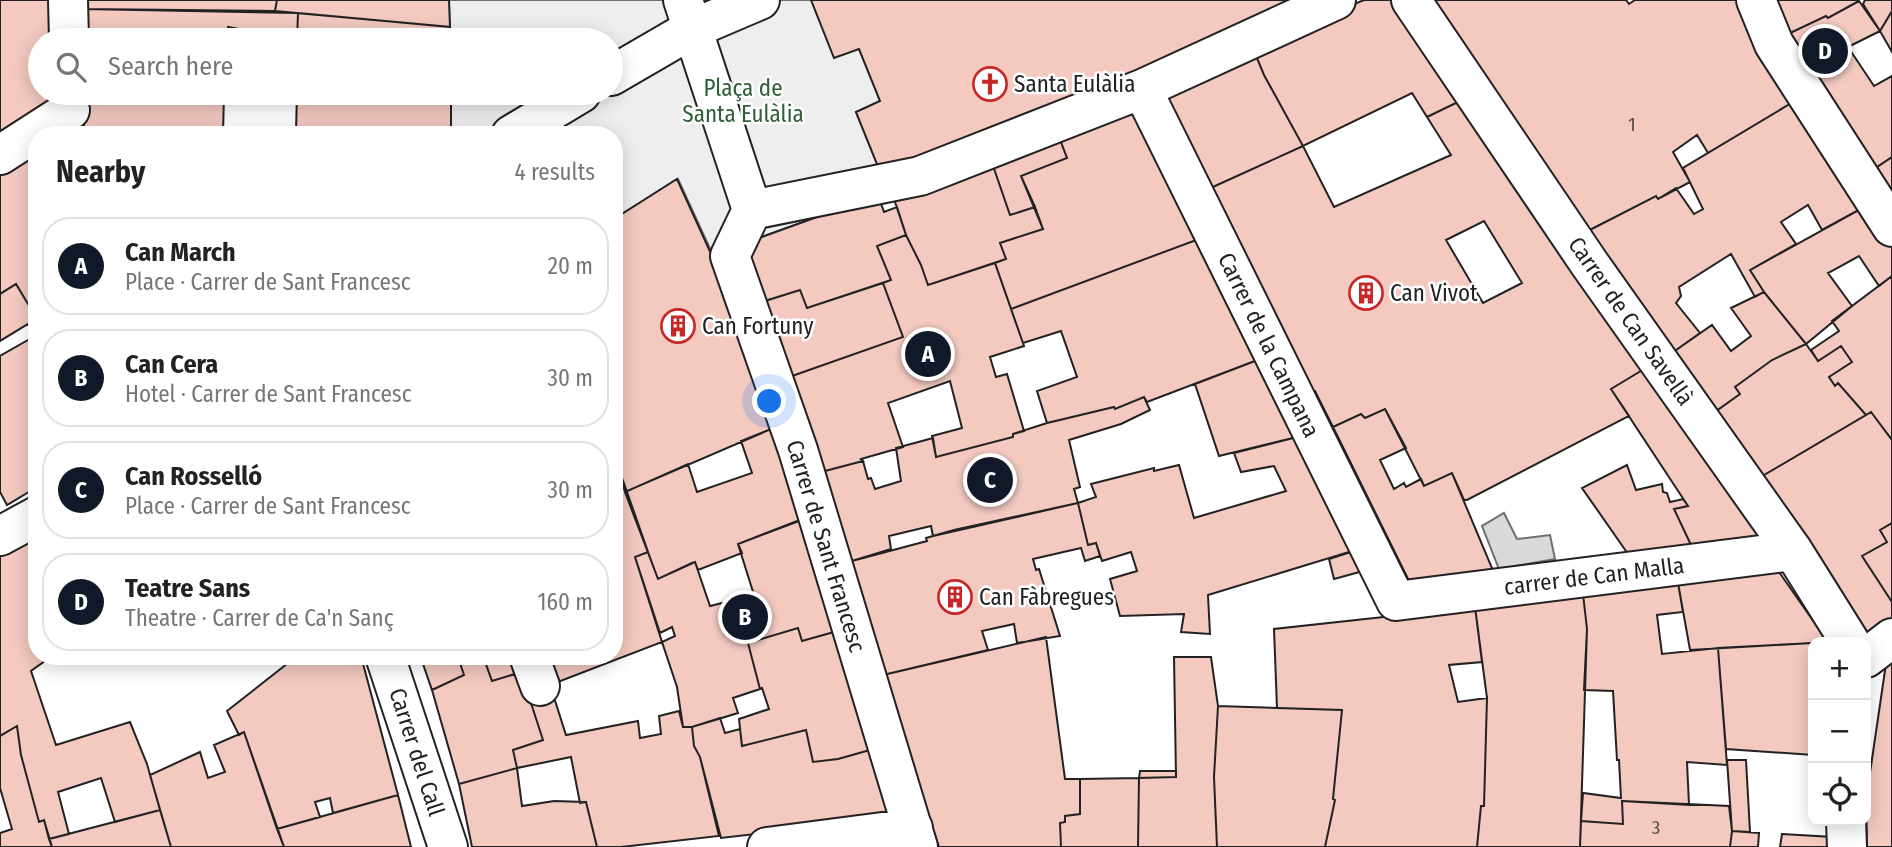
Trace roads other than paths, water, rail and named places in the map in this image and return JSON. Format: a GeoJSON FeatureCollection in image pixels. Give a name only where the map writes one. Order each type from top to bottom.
{"type":"FeatureCollection","features":[{"type":"Feature","properties":{"kind":"street"},"geometry":{"type":"LineString","coordinates":[[68,0],[69,28]]}},
{"type":"Feature","properties":{"kind":"street"},"geometry":{"type":"LineString","coordinates":[[623,66],[687,14],[760,0]]}},
{"type":"Feature","properties":{"kind":"street"},"geometry":{"type":"LineString","coordinates":[[687,14],[752,210],[920,176],[1142,89],[1336,0]]}},
{"type":"Feature","properties":{"kind":"street","name":"Carrer de Can Savellà"},"geometry":{"type":"LineString","coordinates":[[1411,0],[1589,263],[1793,551],[1847,637]]}},
{"type":"Feature","properties":{"kind":"street"},"geometry":{"type":"LineString","coordinates":[[1756,0],[1774,44],[1892,227]]}},
{"type":"Feature","properties":{"kind":"street","name":"Carrer de la Campana"},"geometry":{"type":"LineString","coordinates":[[1142,89],[1396,601]]}},
{"type":"Feature","properties":{"kind":"street"},"geometry":{"type":"LineString","coordinates":[[526,126],[561,105]]}},
{"type":"Feature","properties":{"kind":"street"},"geometry":{"type":"LineString","coordinates":[[48,126],[70,113]]}},
{"type":"Feature","properties":{"kind":"street"},"geometry":{"type":"LineString","coordinates":[[0,155],[28,138]]}},
{"type":"Feature","properties":{"kind":"street","name":"Carrer de Sant Francesc"},"geometry":{"type":"LineString","coordinates":[[752,210],[730,256],[798,450],[915,838]]}},
{"type":"Feature","properties":{"kind":"street"},"geometry":{"type":"LineString","coordinates":[[0,536],[28,521]]}},
{"type":"Feature","properties":{"kind":"street","name":"carrer de Can Malla"},"geometry":{"type":"LineString","coordinates":[[1396,601],[1793,551]]}},
{"type":"Feature","properties":{"kind":"street"},"geometry":{"type":"LineString","coordinates":[[1871,654],[1892,638]]}},
{"type":"Feature","properties":{"kind":"street","name":"Carrer del Call"},"geometry":{"type":"LineString","coordinates":[[388,665],[448,847]]}},
{"type":"Feature","properties":{"kind":"street"},"geometry":{"type":"LineString","coordinates":[[1846,826],[1847,847]]}},
{"type":"Feature","properties":{"kind":"street"},"geometry":{"type":"LineString","coordinates":[[767,847],[915,838]]}},
{"type":"Feature","properties":{"kind":"place","name":"Teatre Sans"},"geometry":{"type":"Point","coordinates":[1825,51]}},
{"type":"Feature","properties":{"kind":"place","name":"Santa Eulàlia"},"geometry":{"type":"Point","coordinates":[990,84]}},
{"type":"Feature","properties":{"kind":"place","name":"Can Vivot"},"geometry":{"type":"Point","coordinates":[1366,293]}},
{"type":"Feature","properties":{"kind":"place","name":"Can Fortuny"},"geometry":{"type":"Point","coordinates":[678,326]}},
{"type":"Feature","properties":{"kind":"place","name":"Can March"},"geometry":{"type":"Point","coordinates":[928,354]}},
{"type":"Feature","properties":{"kind":"place","name":"Can Rosselló"},"geometry":{"type":"Point","coordinates":[990,480]}},
{"type":"Feature","properties":{"kind":"place","name":"Can Fàbregues"},"geometry":{"type":"Point","coordinates":[955,597]}},
{"type":"Feature","properties":{"kind":"place","name":"Can Cera"},"geometry":{"type":"Point","coordinates":[745,617]}},
{"type":"Feature","properties":{"kind":"park label","name":"Plaça de Santa Eulàlia"},"geometry":{"type":"Point","coordinates":[743,101]}}]}
